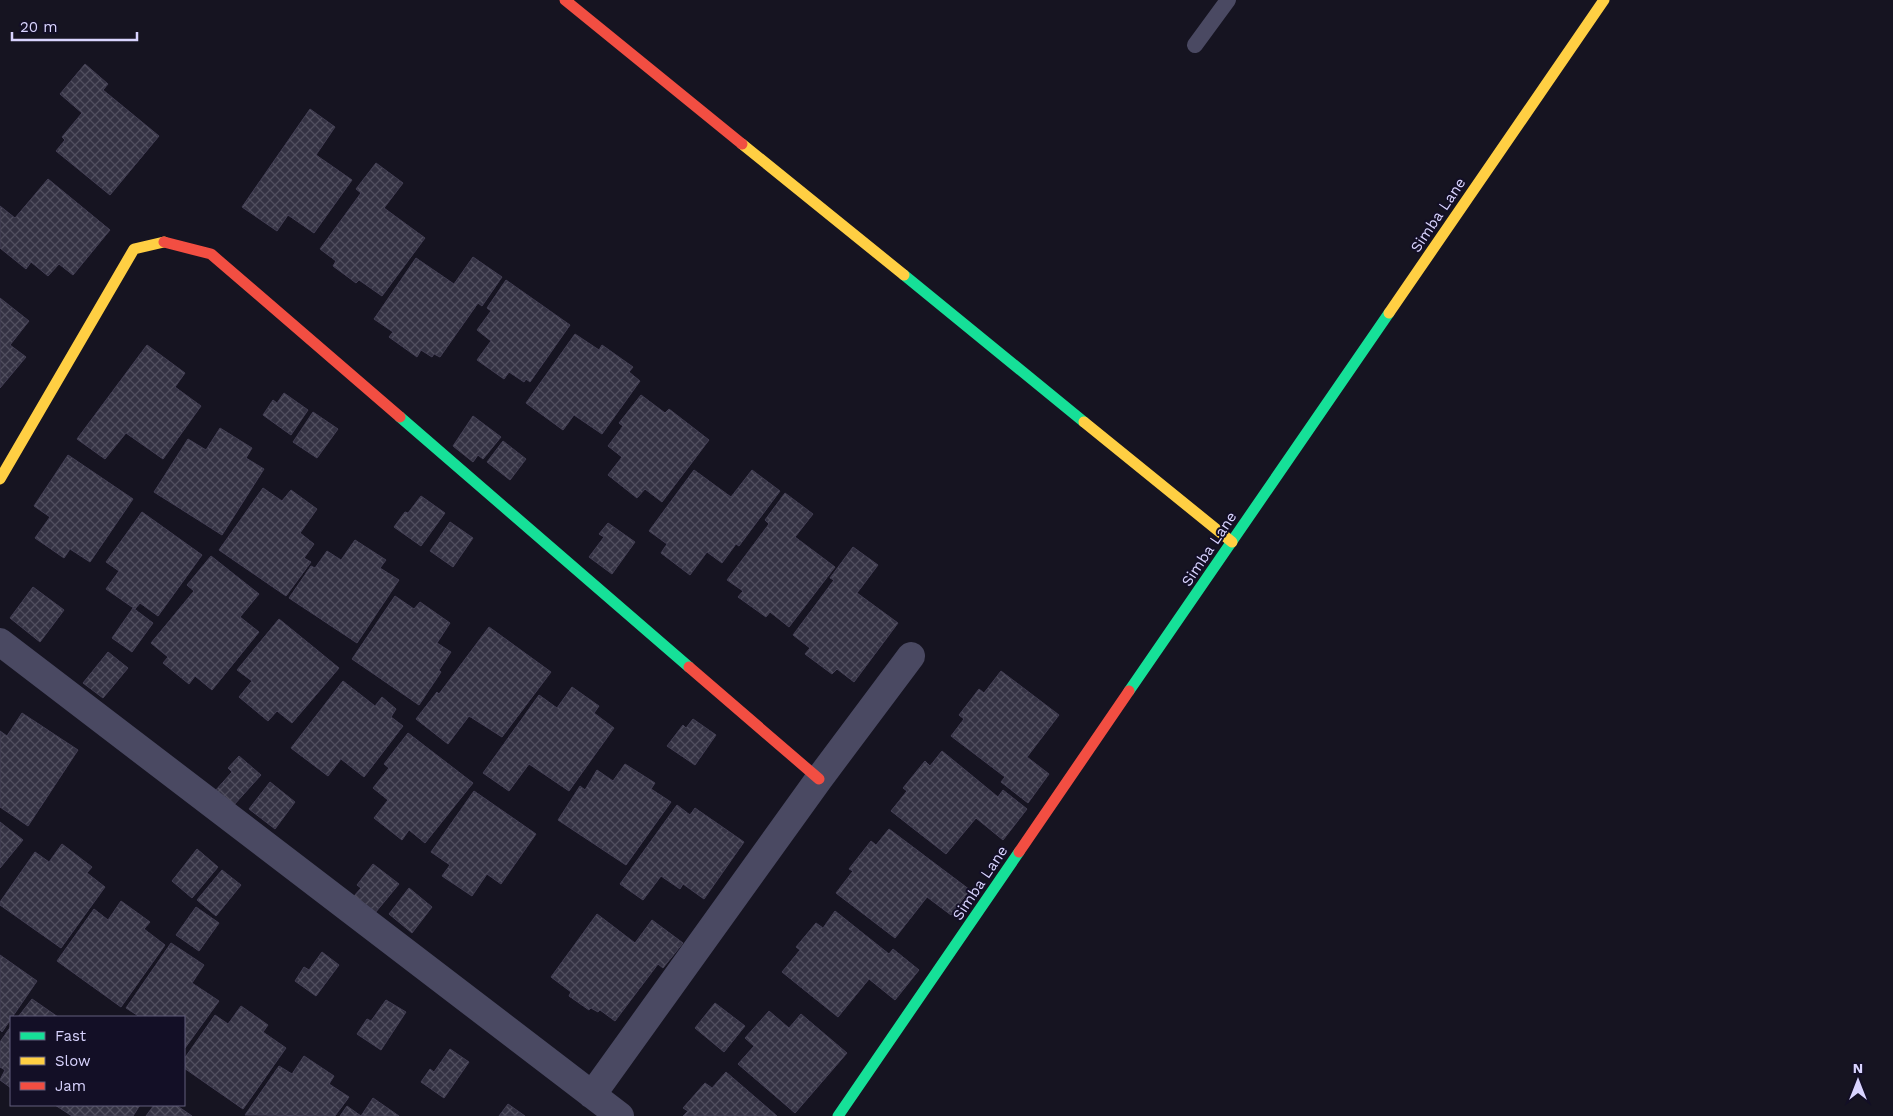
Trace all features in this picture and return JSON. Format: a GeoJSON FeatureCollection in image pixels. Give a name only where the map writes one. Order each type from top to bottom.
{"type":"FeatureCollection","features":[{"type":"Feature","properties":{"kind":"street"},"geometry":{"type":"LineString","coordinates":[[565,0],[1232,542]]}},
{"type":"Feature","properties":{"kind":"street","name":"Simba Lane"},"geometry":{"type":"LineString","coordinates":[[838,1116],[1604,0]]}},
{"type":"Feature","properties":{"kind":"street"},"geometry":{"type":"LineString","coordinates":[[0,479],[134,249],[167,241],[210,254],[819,780]]}},
{"type":"Feature","properties":{"kind":"street"},"geometry":{"type":"LineString","coordinates":[[0,642],[620,1116]]}},
{"type":"Feature","properties":{"kind":"street"},"geometry":{"type":"LineString","coordinates":[[592,1095],[819,780],[911,656]]}},
{"type":"Feature","properties":{"kind":"lane"},"geometry":{"type":"LineString","coordinates":[[1195,45],[1228,0]]}},
{"type":"Feature","properties":{"kind":"building"},"geometry":{"type":"Polygon","coordinates":[[[85,64],[108,84],[103,90],[159,136],[110,195],[56,151],[65,140],[62,137],[82,113],[60,94],[85,64]]]}},
{"type":"Feature","properties":{"kind":"building"},"geometry":{"type":"Polygon","coordinates":[[[310,109],[335,127],[316,155],[352,180],[314,233],[288,215],[277,231],[242,207],[310,109]]]}},
{"type":"Feature","properties":{"kind":"building"},"geometry":{"type":"Polygon","coordinates":[[[376,163],[403,183],[384,208],[425,238],[382,296],[359,280],[356,283],[333,266],[336,261],[320,249],[361,193],[356,189],[376,163]]]}},
{"type":"Feature","properties":{"kind":"building"},"geometry":{"type":"Polygon","coordinates":[[[48,179],[110,230],[73,275],[59,264],[48,276],[31,262],[26,269],[0,248],[0,206],[15,218],[48,179]]]}},
{"type":"Feature","properties":{"kind":"building"},"geometry":{"type":"Polygon","coordinates":[[[473,257],[502,277],[482,306],[478,303],[440,357],[434,354],[432,357],[421,350],[417,357],[389,337],[393,332],[374,319],[416,258],[454,284],[473,257]]]}},
{"type":"Feature","properties":{"kind":"building"},"geometry":{"type":"Polygon","coordinates":[[[506,280],[570,325],[530,382],[526,379],[524,382],[509,372],[504,379],[477,360],[491,341],[477,330],[491,311],[487,308],[506,280]]]}},
{"type":"Feature","properties":{"kind":"building"},"geometry":{"type":"Polygon","coordinates":[[[0,298],[29,321],[10,345],[26,357],[0,388],[0,298]]]}},
{"type":"Feature","properties":{"kind":"building"},"geometry":{"type":"Polygon","coordinates":[[[575,334],[599,350],[602,345],[633,367],[629,372],[640,381],[602,434],[574,415],[563,430],[526,403],[575,334]]]}},
{"type":"Feature","properties":{"kind":"building"},"geometry":{"type":"Polygon","coordinates":[[[147,345],[185,373],[175,387],[201,406],[163,459],[126,433],[105,459],[77,439],[147,345]]]}},
{"type":"Feature","properties":{"kind":"building"},"geometry":{"type":"Polygon","coordinates":[[[284,393],[308,410],[291,435],[263,415],[273,400],[277,403],[284,393]]]}},
{"type":"Feature","properties":{"kind":"building"},"geometry":{"type":"Polygon","coordinates":[[[641,395],[665,413],[669,409],[709,440],[662,502],[645,489],[637,498],[608,475],[622,457],[608,446],[623,426],[619,423],[641,395]]]}},
{"type":"Feature","properties":{"kind":"building"},"geometry":{"type":"Polygon","coordinates":[[[313,412],[338,429],[317,458],[293,442],[313,412]]]}},
{"type":"Feature","properties":{"kind":"building"},"geometry":{"type":"Polygon","coordinates":[[[473,416],[501,437],[483,459],[478,455],[473,462],[453,446],[473,416]]]}},
{"type":"Feature","properties":{"kind":"building"},"geometry":{"type":"Polygon","coordinates":[[[220,428],[252,448],[246,458],[264,469],[222,535],[154,492],[188,439],[206,450],[220,428]]]}},
{"type":"Feature","properties":{"kind":"building"},"geometry":{"type":"Polygon","coordinates":[[[503,441],[526,459],[510,480],[487,462],[503,441]]]}},
{"type":"Feature","properties":{"kind":"building"},"geometry":{"type":"Polygon","coordinates":[[[68,455],[133,499],[90,562],[70,549],[64,558],[35,538],[50,517],[34,506],[68,455]]]}},
{"type":"Feature","properties":{"kind":"building"},"geometry":{"type":"Polygon","coordinates":[[[694,470],[731,497],[752,470],[780,491],[739,546],[736,544],[722,563],[707,552],[690,575],[661,553],[667,544],[649,531],[694,470]]]}},
{"type":"Feature","properties":{"kind":"building"},"geometry":{"type":"Polygon","coordinates":[[[263,488],[282,501],[291,490],[317,509],[300,533],[314,544],[304,558],[311,562],[286,596],[219,550],[263,488]]]}},
{"type":"Feature","properties":{"kind":"building"},"geometry":{"type":"Polygon","coordinates":[[[785,493],[813,514],[795,537],[835,567],[789,627],[770,612],[766,617],[738,597],[743,591],[727,580],[769,524],[765,520],[785,493]]]}},
{"type":"Feature","properties":{"kind":"building"},"geometry":{"type":"Polygon","coordinates":[[[421,496],[445,513],[421,546],[394,527],[405,512],[408,513],[421,496]]]}},
{"type":"Feature","properties":{"kind":"building"},"geometry":{"type":"Polygon","coordinates":[[[142,512],[202,555],[158,616],[140,603],[135,609],[106,589],[119,571],[106,562],[142,512]]]}},
{"type":"Feature","properties":{"kind":"building"},"geometry":{"type":"Polygon","coordinates":[[[450,522],[473,538],[453,567],[430,551],[450,522]]]}},
{"type":"Feature","properties":{"kind":"building"},"geometry":{"type":"Polygon","coordinates":[[[608,523],[635,542],[612,574],[589,557],[604,537],[599,534],[608,523]]]}},
{"type":"Feature","properties":{"kind":"building"},"geometry":{"type":"Polygon","coordinates":[[[355,540],[386,560],[380,568],[399,580],[357,643],[289,598],[311,566],[315,568],[327,551],[341,560],[355,540]]]}},
{"type":"Feature","properties":{"kind":"building"},"geometry":{"type":"Polygon","coordinates":[[[853,547],[878,565],[857,593],[898,623],[854,682],[837,669],[832,674],[805,654],[810,648],[793,635],[834,580],[830,578],[853,547]]]}},
{"type":"Feature","properties":{"kind":"building"},"geometry":{"type":"Polygon","coordinates":[[[211,556],[259,594],[240,617],[259,632],[212,690],[195,676],[189,684],[163,663],[168,657],[151,643],[194,591],[187,585],[211,556]]]}},
{"type":"Feature","properties":{"kind":"building"},"geometry":{"type":"Polygon","coordinates":[[[33,587],[64,610],[40,642],[10,618],[33,587]]]}},
{"type":"Feature","properties":{"kind":"building"},"geometry":{"type":"Polygon","coordinates":[[[395,596],[414,609],[420,602],[450,623],[437,643],[451,652],[439,670],[441,672],[419,705],[352,659],[395,596]]]}},
{"type":"Feature","properties":{"kind":"building"},"geometry":{"type":"Polygon","coordinates":[[[133,608],[153,623],[132,652],[112,638],[133,608]]]}},
{"type":"Feature","properties":{"kind":"building"},"geometry":{"type":"Polygon","coordinates":[[[279,619],[339,668],[292,723],[277,711],[268,721],[239,697],[252,681],[237,670],[279,619]]]}},
{"type":"Feature","properties":{"kind":"building"},"geometry":{"type":"Polygon","coordinates":[[[489,627],[551,672],[502,737],[469,716],[448,744],[416,719],[437,692],[439,694],[489,627]]]}},
{"type":"Feature","properties":{"kind":"building"},"geometry":{"type":"Polygon","coordinates":[[[108,652],[128,668],[103,698],[83,683],[108,652]]]}},
{"type":"Feature","properties":{"kind":"building"},"geometry":{"type":"Polygon","coordinates":[[[1001,671],[1059,715],[1027,757],[1049,774],[1028,803],[1001,782],[1005,777],[951,736],[964,719],[959,715],[979,689],[984,693],[1001,671]]]}},
{"type":"Feature","properties":{"kind":"building"},"geometry":{"type":"Polygon","coordinates":[[[343,681],[375,706],[382,697],[396,709],[391,717],[403,726],[364,777],[341,759],[328,776],[291,748],[343,681]]]}},
{"type":"Feature","properties":{"kind":"building"},"geometry":{"type":"Polygon","coordinates":[[[572,687],[599,706],[594,713],[614,728],[569,791],[529,764],[509,791],[483,773],[539,695],[557,708],[572,687]]]}},
{"type":"Feature","properties":{"kind":"building"},"geometry":{"type":"Polygon","coordinates":[[[22,713],[78,750],[28,826],[0,807],[0,731],[7,736],[22,713]]]}},
{"type":"Feature","properties":{"kind":"building"},"geometry":{"type":"Polygon","coordinates":[[[693,719],[716,735],[695,765],[667,746],[683,725],[686,728],[693,719]]]}},
{"type":"Feature","properties":{"kind":"building"},"geometry":{"type":"Polygon","coordinates":[[[408,733],[473,783],[425,843],[409,830],[402,840],[374,818],[388,800],[373,788],[389,768],[384,764],[408,733]]]}},
{"type":"Feature","properties":{"kind":"building"},"geometry":{"type":"Polygon","coordinates":[[[942,751],[998,797],[1003,790],[1027,809],[1003,840],[976,818],[946,854],[891,811],[907,791],[903,788],[925,761],[930,766],[942,751]]]}},
{"type":"Feature","properties":{"kind":"building"},"geometry":{"type":"Polygon","coordinates":[[[239,756],[261,775],[233,806],[215,791],[232,772],[228,768],[239,756]]]}},
{"type":"Feature","properties":{"kind":"building"},"geometry":{"type":"Polygon","coordinates":[[[625,764],[655,783],[651,789],[671,802],[626,865],[558,820],[580,786],[585,790],[597,770],[613,781],[625,764]]]}},
{"type":"Feature","properties":{"kind":"building"},"geometry":{"type":"Polygon","coordinates":[[[270,782],[295,802],[275,829],[249,809],[270,782]]]}},
{"type":"Feature","properties":{"kind":"building"},"geometry":{"type":"Polygon","coordinates":[[[474,791],[536,834],[501,884],[487,874],[472,896],[442,876],[450,865],[431,852],[474,791]]]}},
{"type":"Feature","properties":{"kind":"building"},"geometry":{"type":"Polygon","coordinates":[[[677,805],[690,815],[695,808],[744,842],[704,899],[683,884],[680,889],[661,876],[643,900],[620,884],[677,805]]]}},
{"type":"Feature","properties":{"kind":"building"},"geometry":{"type":"Polygon","coordinates":[[[0,822],[23,840],[0,868],[0,822]]]}},
{"type":"Feature","properties":{"kind":"building"},"geometry":{"type":"Polygon","coordinates":[[[889,829],[970,890],[951,915],[927,897],[895,938],[836,893],[853,871],[849,869],[871,841],[876,845],[889,829]]]}},
{"type":"Feature","properties":{"kind":"building"},"geometry":{"type":"Polygon","coordinates":[[[62,844],[92,867],[87,873],[105,887],[61,948],[0,905],[0,902],[35,852],[49,862],[62,844]]]}},
{"type":"Feature","properties":{"kind":"building"},"geometry":{"type":"Polygon","coordinates":[[[197,849],[218,867],[192,898],[172,881],[197,849]]]}},
{"type":"Feature","properties":{"kind":"building"},"geometry":{"type":"Polygon","coordinates":[[[373,864],[399,884],[375,913],[354,896],[361,888],[357,885],[373,864]]]}},
{"type":"Feature","properties":{"kind":"building"},"geometry":{"type":"Polygon","coordinates":[[[222,870],[241,885],[216,916],[197,900],[222,870]]]}},
{"type":"Feature","properties":{"kind":"building"},"geometry":{"type":"Polygon","coordinates":[[[409,888],[432,907],[412,933],[389,914],[409,888]]]}},
{"type":"Feature","properties":{"kind":"building"},"geometry":{"type":"Polygon","coordinates":[[[121,901],[150,922],[144,929],[165,945],[121,1007],[57,961],[94,909],[108,920],[121,901]]]}},
{"type":"Feature","properties":{"kind":"building"},"geometry":{"type":"Polygon","coordinates":[[[196,907],[219,923],[199,951],[176,935],[196,907]]]}},
{"type":"Feature","properties":{"kind":"building"},"geometry":{"type":"Polygon","coordinates":[[[835,911],[889,954],[893,949],[919,970],[895,1000],[869,979],[838,1017],[782,972],[800,950],[796,947],[816,923],[823,928],[835,911]]]}},
{"type":"Feature","properties":{"kind":"building"},"geometry":{"type":"Polygon","coordinates":[[[597,914],[635,943],[652,920],[683,943],[663,968],[658,964],[615,1021],[600,1010],[598,1012],[591,1008],[589,1010],[569,996],[571,992],[551,977],[597,914]]]}},
{"type":"Feature","properties":{"kind":"building"},"geometry":{"type":"Polygon","coordinates":[[[171,943],[204,965],[192,983],[219,1001],[185,1048],[185,1016],[138,1016],[126,1008],[171,943]]]}},
{"type":"Feature","properties":{"kind":"building"},"geometry":{"type":"Polygon","coordinates":[[[322,952],[339,965],[316,996],[295,981],[304,967],[309,970],[322,952]]]}},
{"type":"Feature","properties":{"kind":"building"},"geometry":{"type":"Polygon","coordinates":[[[0,955],[37,981],[13,1016],[10,1016],[10,1020],[2,1032],[0,1030],[0,955]]]}},
{"type":"Feature","properties":{"kind":"building"},"geometry":{"type":"Polygon","coordinates":[[[32,999],[57,1016],[19,1016],[32,999]]]}},
{"type":"Feature","properties":{"kind":"building"},"geometry":{"type":"Polygon","coordinates":[[[386,1000],[406,1012],[381,1050],[357,1034],[367,1019],[371,1021],[386,1000]]]}},
{"type":"Feature","properties":{"kind":"building"},"geometry":{"type":"Polygon","coordinates":[[[715,1003],[745,1026],[724,1052],[695,1028],[715,1003]]]}},
{"type":"Feature","properties":{"kind":"building"},"geometry":{"type":"Polygon","coordinates":[[[241,1006],[268,1025],[263,1032],[286,1048],[243,1109],[185,1069],[185,1058],[215,1015],[228,1024],[241,1006]]]}},
{"type":"Feature","properties":{"kind":"building"},"geometry":{"type":"Polygon","coordinates":[[[769,1011],[789,1028],[801,1014],[847,1053],[795,1113],[738,1064],[754,1046],[745,1038],[769,1011]]]}},
{"type":"Feature","properties":{"kind":"building"},"geometry":{"type":"Polygon","coordinates":[[[10,1027],[10,1087],[0,1080],[5,1070],[0,1067],[0,1042],[10,1027]]]}},
{"type":"Feature","properties":{"kind":"building"},"geometry":{"type":"Polygon","coordinates":[[[450,1049],[469,1062],[444,1098],[421,1082],[430,1069],[434,1072],[450,1049]]]}},
{"type":"Feature","properties":{"kind":"building"},"geometry":{"type":"Polygon","coordinates":[[[304,1056],[334,1076],[329,1084],[349,1097],[335,1116],[245,1115],[279,1066],[292,1074],[304,1056]]]}},
{"type":"Feature","properties":{"kind":"building"},"geometry":{"type":"Polygon","coordinates":[[[726,1072],[777,1116],[683,1116],[688,1111],[683,1108],[705,1083],[712,1088],[726,1072]]]}},
{"type":"Feature","properties":{"kind":"building"},"geometry":{"type":"Polygon","coordinates":[[[373,1098],[399,1116],[361,1116],[373,1098]]]}},
{"type":"Feature","properties":{"kind":"building"},"geometry":{"type":"Polygon","coordinates":[[[508,1104],[525,1116],[499,1116],[508,1104]]]}},
{"type":"Feature","properties":{"kind":"building"},"geometry":{"type":"Polygon","coordinates":[[[57,1106],[139,1106],[133,1116],[72,1116],[57,1106]]]}},
{"type":"Feature","properties":{"kind":"building"},"geometry":{"type":"Polygon","coordinates":[[[153,1106],[177,1106],[192,1116],[146,1116],[153,1106]]]}},
{"type":"Feature","properties":{"kind":"building"},"geometry":{"type":"Polygon","coordinates":[[[347,1106],[361,1116],[340,1116],[347,1106]]]}},
{"type":"Feature","properties":{"kind":"traffic: fast"},"geometry":{"type":"LineString","coordinates":[[904,275],[1084,422]]}},
{"type":"Feature","properties":{"kind":"traffic: fast"},"geometry":{"type":"LineString","coordinates":[[1129,691],[1389,313]]}},
{"type":"Feature","properties":{"kind":"traffic: fast"},"geometry":{"type":"LineString","coordinates":[[400,417],[689,667]]}},
{"type":"Feature","properties":{"kind":"traffic: fast"},"geometry":{"type":"LineString","coordinates":[[838,1116],[1019,852]]}},
{"type":"Feature","properties":{"kind":"traffic: slow"},"geometry":{"type":"LineString","coordinates":[[1389,313],[1604,0]]}},
{"type":"Feature","properties":{"kind":"traffic: slow"},"geometry":{"type":"LineString","coordinates":[[742,144],[904,275]]}},
{"type":"Feature","properties":{"kind":"traffic: slow"},"geometry":{"type":"LineString","coordinates":[[0,479],[134,249],[164,242]]}},
{"type":"Feature","properties":{"kind":"traffic: slow"},"geometry":{"type":"LineString","coordinates":[[1084,422],[1232,542]]}},
{"type":"Feature","properties":{"kind":"traffic: jam"},"geometry":{"type":"LineString","coordinates":[[565,0],[742,144]]}},
{"type":"Feature","properties":{"kind":"traffic: jam"},"geometry":{"type":"LineString","coordinates":[[164,242],[211,254],[400,417]]}},
{"type":"Feature","properties":{"kind":"traffic: jam"},"geometry":{"type":"LineString","coordinates":[[689,667],[819,779]]}},
{"type":"Feature","properties":{"kind":"traffic: jam"},"geometry":{"type":"LineString","coordinates":[[1019,852],[1129,691]]}}]}
